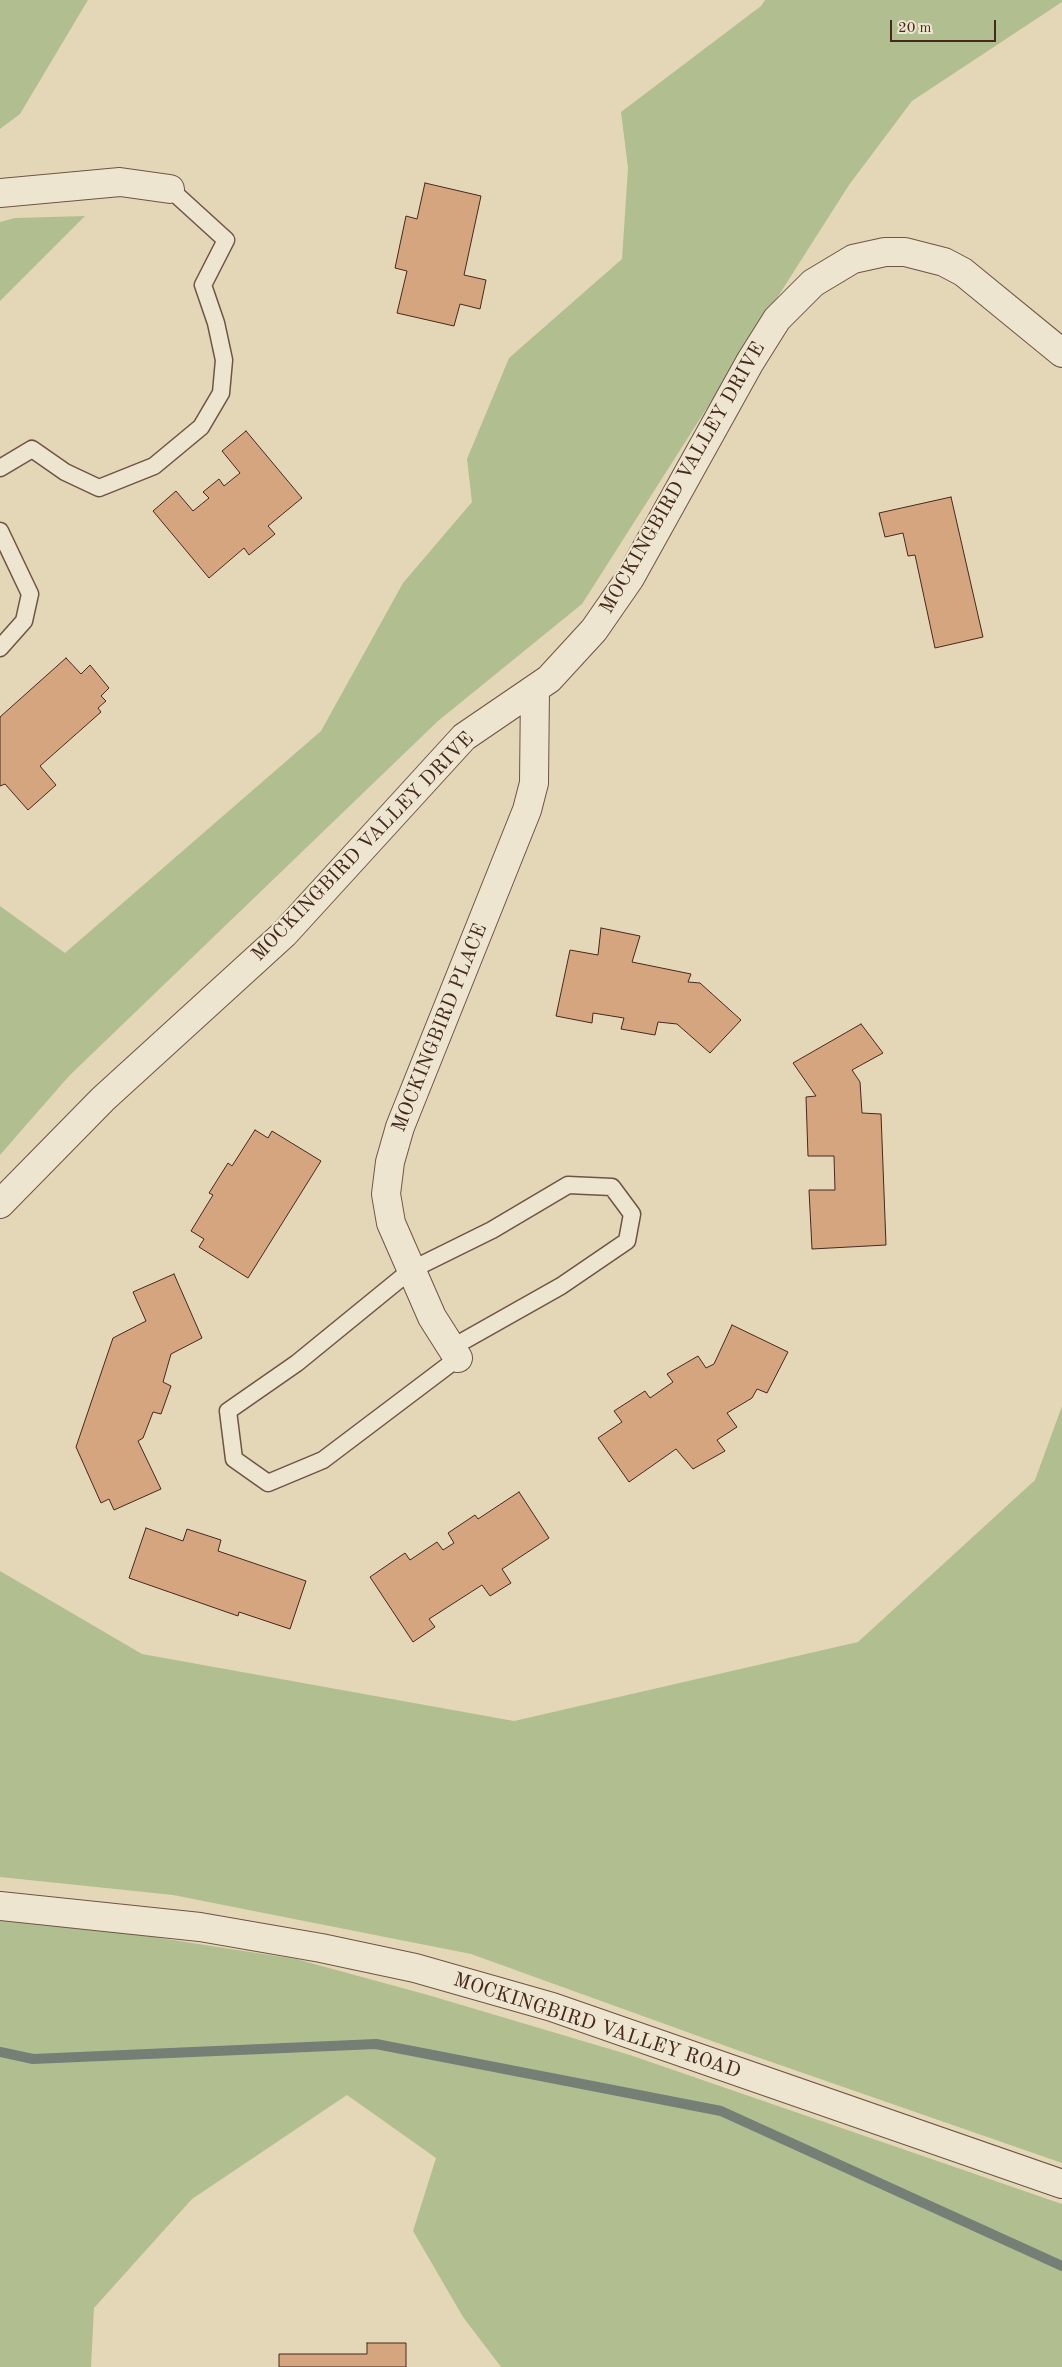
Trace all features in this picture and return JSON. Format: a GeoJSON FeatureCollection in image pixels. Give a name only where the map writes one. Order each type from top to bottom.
{"type":"FeatureCollection","features":[{"type":"Feature","properties":{"kind":"street"},"geometry":{"type":"LineString","coordinates":[[0,193],[120,182],[170,189]]}},
{"type":"Feature","properties":{"kind":"street","name":"MOCKINGBIRD VALLEY DRIVE"},"geometry":{"type":"LineString","coordinates":[[0,1204],[103,1098],[284,934],[464,737],[549,679],[594,630],[625,585],[750,362],[777,319],[813,283],[853,259],[885,252],[905,252],[944,262],[963,272],[1062,353]]}},
{"type":"Feature","properties":{"kind":"street","name":"MOCKINGBIRD PLACE"},"geometry":{"type":"LineString","coordinates":[[454,1353],[432,1317],[390,1222],[386,1194],[390,1162],[400,1127],[527,810],[534,783],[535,689]]}},
{"type":"Feature","properties":{"kind":"street","name":"MOCKINGBIRD VALLEY ROAD"},"geometry":{"type":"LineString","coordinates":[[0,1906],[200,1927],[322,1948],[415,1968],[552,2007],[1062,2184]]}},
{"type":"Feature","properties":{"kind":"lane"},"geometry":{"type":"LineString","coordinates":[[0,468],[32,449],[65,472],[99,488],[154,466],[201,427],[221,393],[224,360],[216,323],[203,285],[226,240],[170,189]]}},
{"type":"Feature","properties":{"kind":"lane"},"geometry":{"type":"LineString","coordinates":[[0,531],[30,594],[24,621],[0,648]]}},
{"type":"Feature","properties":{"kind":"lane"},"geometry":{"type":"LineString","coordinates":[[568,1185],[612,1187],[632,1214],[627,1241],[561,1286],[454,1353],[323,1460],[268,1483],[234,1459],[228,1411],[297,1363],[411,1270],[492,1230],[568,1185]]}},
{"type":"Feature","properties":{"kind":"green space"},"geometry":{"type":"Polygon","coordinates":[[[0,0],[88,0],[20,114],[0,129],[0,0]]]}},
{"type":"Feature","properties":{"kind":"green space"},"geometry":{"type":"Polygon","coordinates":[[[765,0],[1062,0],[1062,2],[912,101],[849,185],[582,604],[438,721],[69,1076],[0,1155],[0,906],[65,953],[321,731],[403,583],[472,502],[467,459],[509,358],[622,259],[628,168],[621,112],[761,6],[765,0]]]}},
{"type":"Feature","properties":{"kind":"green space"},"geometry":{"type":"Polygon","coordinates":[[[85,216],[0,301],[0,222],[15,218],[85,216]]]}},
{"type":"Feature","properties":{"kind":"green space"},"geometry":{"type":"Polygon","coordinates":[[[1062,1406],[1062,2163],[734,2049],[471,1954],[173,1895],[0,1877],[0,1571],[142,1654],[514,1721],[858,1642],[1035,1480],[1062,1406]]]}},
{"type":"Feature","properties":{"kind":"green space"},"geometry":{"type":"Polygon","coordinates":[[[0,1918],[88,1927],[296,1959],[428,1995],[630,2055],[1062,2204],[1062,2367],[501,2367],[463,2317],[413,2231],[436,2158],[347,2095],[192,2199],[94,2308],[91,2367],[0,2367],[0,1918]]]}},
{"type":"Feature","properties":{"kind":"building"},"geometry":{"type":"Polygon","coordinates":[[[425,183],[481,196],[464,275],[486,280],[480,309],[460,304],[454,326],[397,313],[407,271],[395,268],[406,216],[417,219],[425,183]]]}},
{"type":"Feature","properties":{"kind":"building"},"geometry":{"type":"Polygon","coordinates":[[[246,431],[302,498],[268,526],[275,534],[249,555],[244,548],[209,578],[153,511],[176,491],[193,511],[209,498],[203,492],[219,479],[224,486],[240,473],[222,451],[246,431]]]}},
{"type":"Feature","properties":{"kind":"building"},"geometry":{"type":"Polygon","coordinates":[[[951,497],[983,637],[935,648],[915,555],[908,556],[903,533],[885,537],[879,513],[951,497]]]}},
{"type":"Feature","properties":{"kind":"building"},"geometry":{"type":"Polygon","coordinates":[[[66,658],[81,674],[90,665],[109,688],[101,696],[106,701],[98,708],[101,712],[40,766],[56,785],[28,810],[5,784],[0,786],[0,717],[66,658]]]}},
{"type":"Feature","properties":{"kind":"building"},"geometry":{"type":"Polygon","coordinates":[[[601,928],[640,936],[632,962],[691,974],[688,982],[700,983],[741,1020],[710,1053],[677,1024],[658,1022],[655,1035],[621,1029],[624,1018],[593,1013],[592,1023],[556,1016],[570,950],[598,955],[601,928]]]}},
{"type":"Feature","properties":{"kind":"building"},"geometry":{"type":"Polygon","coordinates":[[[861,1024],[883,1053],[852,1070],[860,1082],[862,1113],[881,1114],[886,1245],[812,1249],[809,1190],[835,1190],[834,1156],[808,1156],[806,1097],[816,1096],[793,1063],[861,1024]]]}},
{"type":"Feature","properties":{"kind":"building"},"geometry":{"type":"Polygon","coordinates":[[[255,1130],[268,1138],[272,1131],[321,1161],[248,1278],[199,1247],[204,1239],[191,1231],[213,1195],[209,1193],[228,1163],[232,1166],[255,1130]]]}},
{"type":"Feature","properties":{"kind":"building"},"geometry":{"type":"Polygon","coordinates":[[[174,1274],[202,1338],[171,1354],[163,1382],[171,1386],[161,1414],[153,1412],[143,1438],[138,1441],[161,1489],[114,1510],[109,1499],[101,1503],[76,1447],[113,1338],[146,1321],[133,1292],[174,1274]]]}},
{"type":"Feature","properties":{"kind":"building"},"geometry":{"type":"Polygon","coordinates":[[[732,1325],[788,1352],[767,1393],[757,1389],[752,1398],[727,1413],[737,1427],[717,1440],[725,1451],[693,1469],[676,1449],[629,1482],[598,1438],[622,1422],[614,1411],[645,1391],[650,1398],[673,1382],[667,1374],[698,1356],[706,1368],[714,1364],[732,1325]]]}},
{"type":"Feature","properties":{"kind":"building"},"geometry":{"type":"Polygon","coordinates":[[[519,1492],[549,1538],[502,1569],[511,1583],[490,1596],[482,1585],[429,1619],[435,1627],[413,1642],[370,1577],[405,1553],[410,1560],[437,1542],[443,1550],[454,1543],[448,1533],[475,1515],[478,1519],[519,1492]]]}},
{"type":"Feature","properties":{"kind":"building"},"geometry":{"type":"Polygon","coordinates":[[[146,1528],[183,1541],[187,1529],[221,1540],[218,1551],[306,1581],[290,1629],[239,1612],[238,1616],[129,1578],[146,1528]]]}},
{"type":"Feature","properties":{"kind":"building"},"geometry":{"type":"Polygon","coordinates":[[[367,2343],[406,2343],[406,2367],[279,2367],[279,2354],[367,2354],[367,2343]]]}},
{"type":"Feature","properties":{"kind":"waterway"},"geometry":{"type":"LineString","coordinates":[[0,2052],[33,2059],[376,2044],[721,2111],[1062,2266]]}}]}
